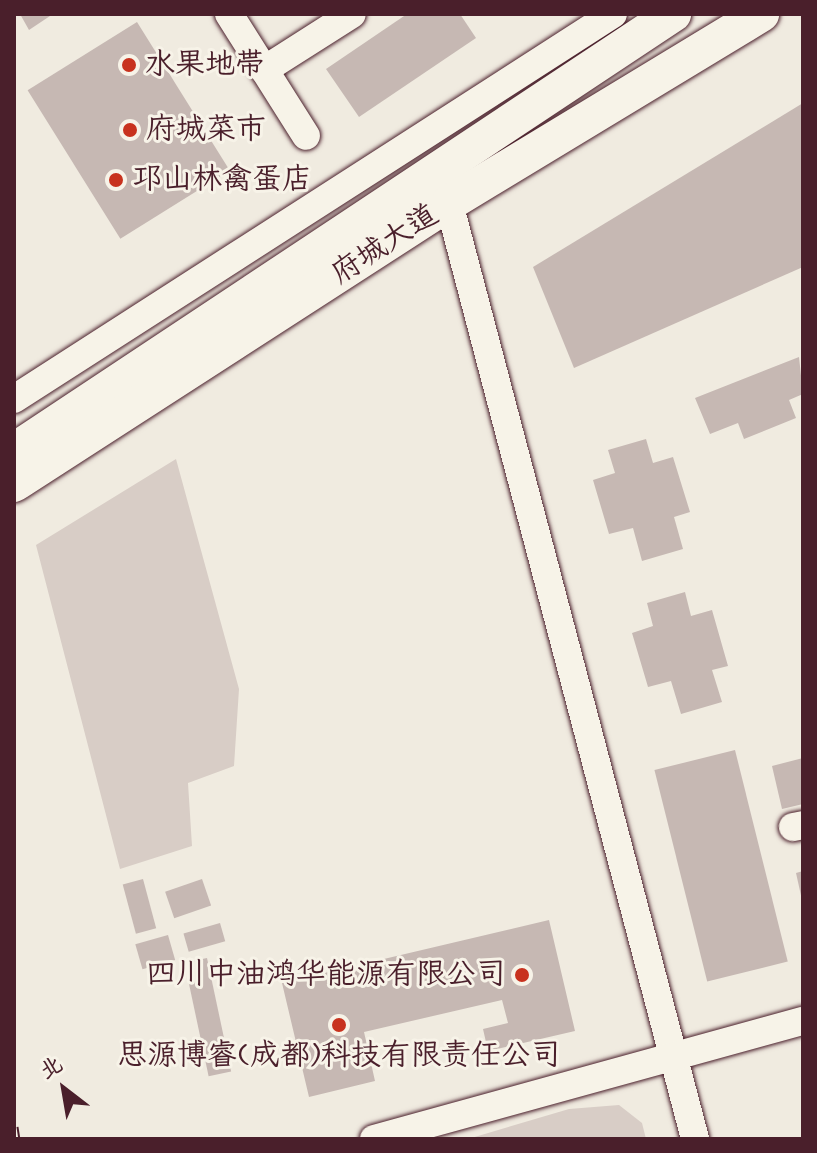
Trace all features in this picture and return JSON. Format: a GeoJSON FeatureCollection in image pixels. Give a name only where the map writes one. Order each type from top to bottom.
{"type":"FeatureCollection","features":[{"type":"Feature","properties":{"kind":"main road","name":"府城大道"},"geometry":{"type":"LineString","coordinates":[[14,451],[673,14]]}},
{"type":"Feature","properties":{"kind":"main road","name":"府城大道"},"geometry":{"type":"LineString","coordinates":[[14,484],[449,203],[761,14]]}},
{"type":"Feature","properties":{"kind":"street"},"geometry":{"type":"LineString","coordinates":[[229,14],[306,136]]}},
{"type":"Feature","properties":{"kind":"street"},"geometry":{"type":"LineString","coordinates":[[264,70],[352,14]]}},
{"type":"Feature","properties":{"kind":"street"},"geometry":{"type":"LineString","coordinates":[[14,399],[613,14]]}},
{"type":"Feature","properties":{"kind":"street"},"geometry":{"type":"LineString","coordinates":[[449,203],[695,1139]]}},
{"type":"Feature","properties":{"kind":"street"},"geometry":{"type":"LineString","coordinates":[[374,1139],[803,1021]]}},
{"type":"Feature","properties":{"kind":"shaded area"},"geometry":{"type":"Polygon","coordinates":[[[176,459],[239,689],[234,766],[188,783],[192,846],[120,869],[36,545],[176,459]]]}},
{"type":"Feature","properties":{"kind":"shaded area"},"geometry":{"type":"Polygon","coordinates":[[[619,1105],[642,1123],[646,1139],[468,1139],[569,1109],[619,1105]]]}},
{"type":"Feature","properties":{"kind":"building"},"geometry":{"type":"Polygon","coordinates":[[[20,14],[53,14],[29,30],[20,14]]]}},
{"type":"Feature","properties":{"kind":"building"},"geometry":{"type":"Polygon","coordinates":[[[407,14],[460,14],[476,38],[359,117],[326,69],[407,14]]]}},
{"type":"Feature","properties":{"kind":"building","name":"府城菜市"},"geometry":{"type":"Polygon","coordinates":[[[137,22],[230,170],[120,239],[28,90],[137,22]]]}},
{"type":"Feature","properties":{"kind":"building"},"geometry":{"type":"Polygon","coordinates":[[[803,103],[803,267],[574,368],[533,267],[803,103]]]}},
{"type":"Feature","properties":{"kind":"building"},"geometry":{"type":"Polygon","coordinates":[[[799,357],[803,394],[789,400],[796,418],[744,439],[738,423],[710,434],[695,398],[799,357]]]}},
{"type":"Feature","properties":{"kind":"building"},"geometry":{"type":"Polygon","coordinates":[[[646,439],[653,463],[673,457],[690,512],[674,517],[683,549],[642,561],[633,528],[609,534],[593,480],[615,473],[608,450],[646,439]]]}},
{"type":"Feature","properties":{"kind":"building"},"geometry":{"type":"Polygon","coordinates":[[[685,592],[691,616],[712,610],[728,666],[712,670],[722,702],[681,714],[671,681],[648,687],[632,633],[653,626],[647,603],[685,592]]]}},
{"type":"Feature","properties":{"kind":"building"},"geometry":{"type":"Polygon","coordinates":[[[735,750],[788,962],[707,982],[654,770],[735,750]]]}},
{"type":"Feature","properties":{"kind":"building"},"geometry":{"type":"Polygon","coordinates":[[[803,758],[803,804],[782,809],[772,766],[803,758]]]}},
{"type":"Feature","properties":{"kind":"building"},"geometry":{"type":"Polygon","coordinates":[[[803,871],[803,900],[802,900],[796,873],[803,871]]]}},
{"type":"Feature","properties":{"kind":"building"},"geometry":{"type":"Polygon","coordinates":[[[143,879],[156,928],[136,934],[123,884],[143,879]]]}},
{"type":"Feature","properties":{"kind":"building"},"geometry":{"type":"Polygon","coordinates":[[[202,879],[211,905],[174,918],[165,892],[202,879]]]}},
{"type":"Feature","properties":{"kind":"building"},"geometry":{"type":"Polygon","coordinates":[[[549,920],[575,1031],[488,1051],[483,1029],[508,1023],[502,1000],[364,1032],[375,1081],[309,1097],[282,983],[549,920]]]}},
{"type":"Feature","properties":{"kind":"building"},"geometry":{"type":"Polygon","coordinates":[[[220,923],[225,941],[189,952],[183,933],[220,923]]]}},
{"type":"Feature","properties":{"kind":"building"},"geometry":{"type":"Polygon","coordinates":[[[168,935],[175,960],[142,969],[135,944],[168,935]]]}},
{"type":"Feature","properties":{"kind":"building"},"geometry":{"type":"Polygon","coordinates":[[[207,958],[231,1071],[209,1076],[185,963],[207,958]]]}},
{"type":"Feature","properties":{"kind":"railway"},"geometry":{"type":"LineString","coordinates":[[14,1127],[16,1139]]}},
{"type":"Feature","properties":{"kind":"place","name":"水果地带"},"geometry":{"type":"Point","coordinates":[129,65]}},
{"type":"Feature","properties":{"kind":"place","name":"府城菜市"},"geometry":{"type":"Point","coordinates":[130,130]}},
{"type":"Feature","properties":{"kind":"place","name":"邛山林禽蛋店"},"geometry":{"type":"Point","coordinates":[116,180]}},
{"type":"Feature","properties":{"kind":"place","name":"四川中油鸿华能源有限公司"},"geometry":{"type":"Point","coordinates":[522,975]}},
{"type":"Feature","properties":{"kind":"place","name":"思源博睿(成都)科技有限责任公司"},"geometry":{"type":"Point","coordinates":[339,1025]}}]}
